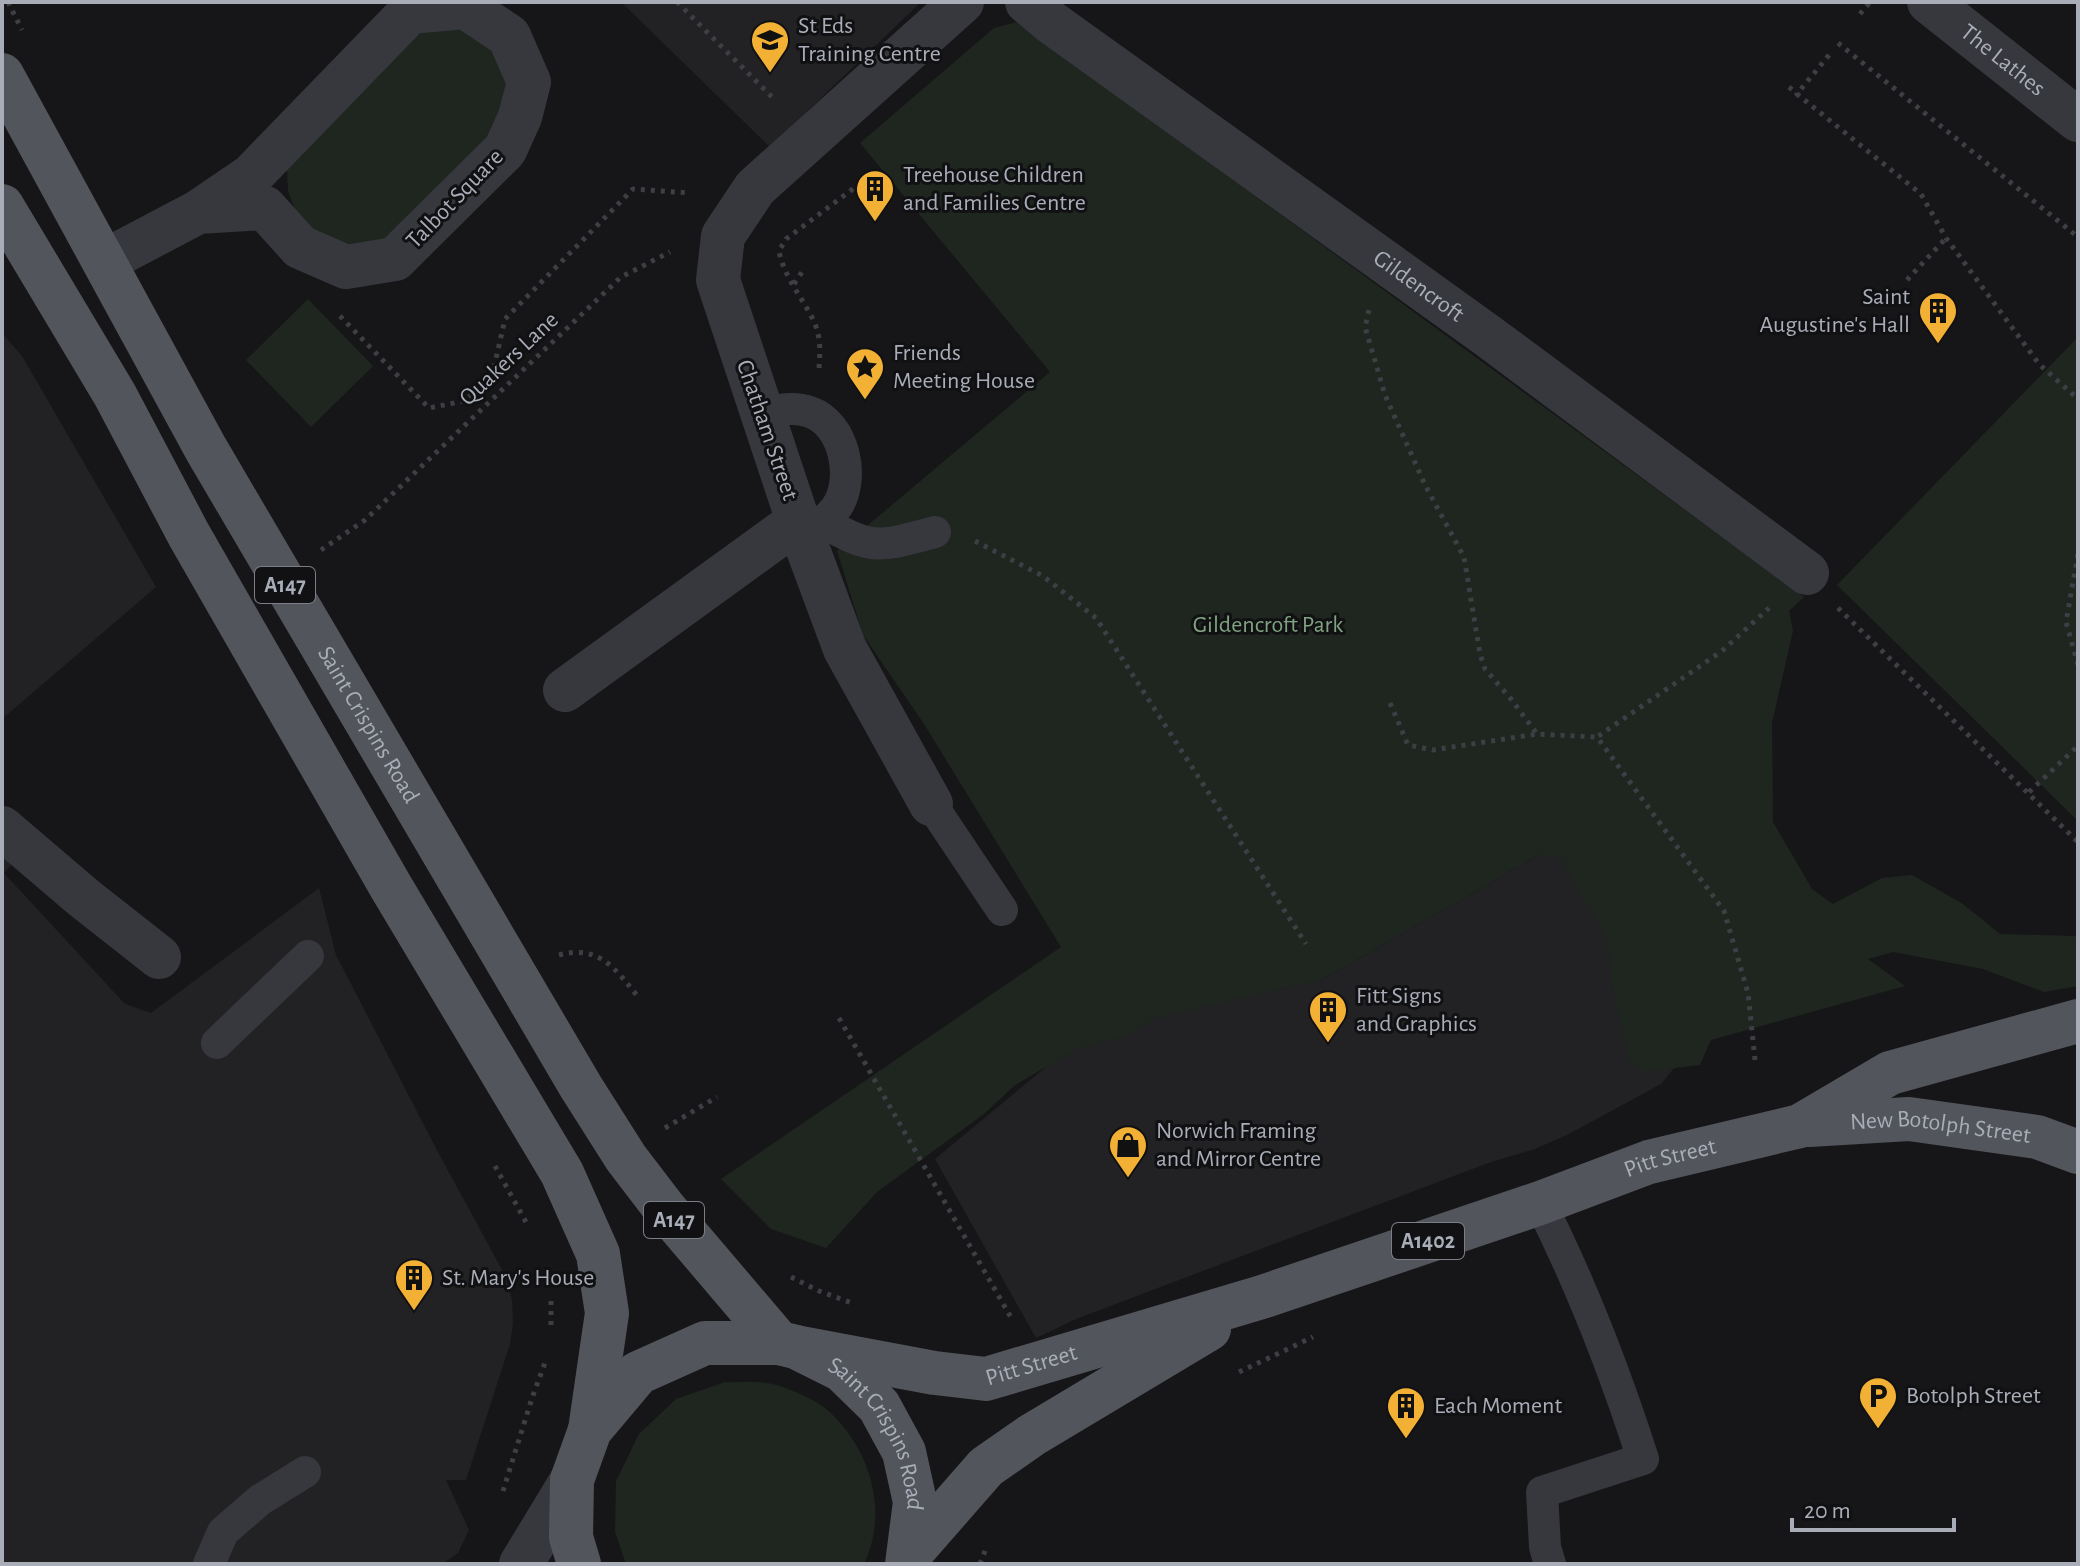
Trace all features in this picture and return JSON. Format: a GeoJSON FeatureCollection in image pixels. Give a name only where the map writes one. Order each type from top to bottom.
{"type":"FeatureCollection","features":[{"type":"Feature","properties":{"kind":"main road","name":"Saint Crispins Road"},"geometry":{"type":"LineString","coordinates":[[2,75],[214,462],[581,1087],[626,1158],[665,1209],[788,1345],[842,1370],[879,1406],[904,1452],[915,1502],[909,1559]]}},
{"type":"Feature","properties":{"kind":"main road","name":"Saint Crispins Road"},"geometry":{"type":"LineString","coordinates":[[2,206],[115,395],[189,535],[391,887],[562,1173],[598,1254],[607,1313],[590,1430],[572,1480],[571,1537],[579,1564]]}},
{"type":"Feature","properties":{"kind":"main road","name":"Pitt Street"},"geometry":{"type":"LineString","coordinates":[[788,1345],[935,1373],[986,1379],[1262,1297],[1540,1203],[1649,1162],[1800,1126],[1890,1073],[2078,1021]]}},
{"type":"Feature","properties":{"kind":"main road","name":"New Botolph Street"},"geometry":{"type":"LineString","coordinates":[[1800,1126],[1909,1119],[2037,1137],[2078,1152]]}},
{"type":"Feature","properties":{"kind":"main road","name":"Pitt Street"},"geometry":{"type":"LineString","coordinates":[[909,1559],[986,1467],[1032,1435],[1262,1297]]}},
{"type":"Feature","properties":{"kind":"main road","name":"Saint Crispins Road"},"geometry":{"type":"LineString","coordinates":[[590,1430],[638,1373],[705,1343],[788,1345]]}},
{"type":"Feature","properties":{"kind":"street","name":"Chatham Street"},"geometry":{"type":"LineString","coordinates":[[931,804],[845,649],[808,526],[761,414],[718,280],[723,236],[755,188],[962,2]]}},
{"type":"Feature","properties":{"kind":"street","name":"Gildencroft"},"geometry":{"type":"LineString","coordinates":[[1027,2],[1807,573]]}},
{"type":"Feature","properties":{"kind":"street","name":"The Lathes"},"geometry":{"type":"LineString","coordinates":[[1929,2],[2078,120]]}},
{"type":"Feature","properties":{"kind":"street","name":"Talbot Square"},"geometry":{"type":"LineString","coordinates":[[105,261],[198,212],[251,176],[410,12],[465,7],[509,36],[529,82],[520,117],[505,150],[395,259],[346,267],[300,247],[265,208],[198,212]]}},
{"type":"Feature","properties":{"kind":"street"},"geometry":{"type":"LineString","coordinates":[[565,690],[808,526]]}},
{"type":"Feature","properties":{"kind":"street"},"geometry":{"type":"LineString","coordinates":[[2,828],[159,957]]}},
{"type":"Feature","properties":{"kind":"street"},"geometry":{"type":"LineString","coordinates":[[521,1564],[572,1480]]}},
{"type":"Feature","properties":{"kind":"lane"},"geometry":{"type":"LineString","coordinates":[[761,414],[791,408],[811,412],[835,434],[844,455],[846,486],[837,507],[808,526]]}},
{"type":"Feature","properties":{"kind":"lane"},"geometry":{"type":"LineString","coordinates":[[808,526],[882,545],[935,532]]}},
{"type":"Feature","properties":{"kind":"lane","name":"Chatham Street"},"geometry":{"type":"LineString","coordinates":[[931,804],[1002,910]]}},
{"type":"Feature","properties":{"kind":"lane"},"geometry":{"type":"LineString","coordinates":[[217,1043],[308,956]]}},
{"type":"Feature","properties":{"kind":"lane"},"geometry":{"type":"LineString","coordinates":[[1540,1203],[1620,1390],[1643,1459],[1542,1492],[1545,1547],[1550,1564]]}},
{"type":"Feature","properties":{"kind":"lane"},"geometry":{"type":"LineString","coordinates":[[209,1564],[223,1532],[260,1500],[305,1472]]}},
{"type":"Feature","properties":{"kind":"path"},"geometry":{"type":"LineString","coordinates":[[8,2],[25,35]]}},
{"type":"Feature","properties":{"kind":"path"},"geometry":{"type":"LineString","coordinates":[[677,2],[811,136]]}},
{"type":"Feature","properties":{"kind":"path"},"geometry":{"type":"LineString","coordinates":[[1860,14],[1870,2]]}},
{"type":"Feature","properties":{"kind":"path"},"geometry":{"type":"LineString","coordinates":[[1838,43],[2078,237]]}},
{"type":"Feature","properties":{"kind":"path"},"geometry":{"type":"LineString","coordinates":[[1797,94],[1829,55]]}},
{"type":"Feature","properties":{"kind":"path"},"geometry":{"type":"LineString","coordinates":[[1789,87],[1921,194],[1946,238],[2039,364],[2078,399]]}},
{"type":"Feature","properties":{"kind":"path"},"geometry":{"type":"LineString","coordinates":[[346,267],[330,305],[429,408],[464,401],[492,376],[505,319],[633,189],[689,193],[698,185]]}},
{"type":"Feature","properties":{"kind":"path"},"geometry":{"type":"LineString","coordinates":[[811,412],[821,347],[815,325],[782,265],[779,251],[786,239],[854,188]]}},
{"type":"Feature","properties":{"kind":"path","name":"Quakers Lane"},"geometry":{"type":"LineString","coordinates":[[323,549],[365,520],[621,277],[735,218]]}},
{"type":"Feature","properties":{"kind":"path"},"geometry":{"type":"LineString","coordinates":[[1907,280],[1946,238]]}},
{"type":"Feature","properties":{"kind":"path"},"geometry":{"type":"LineString","coordinates":[[1392,268],[1373,293],[1365,327],[1385,395],[1425,485],[1464,557],[1485,669],[1537,734]]}},
{"type":"Feature","properties":{"kind":"path"},"geometry":{"type":"LineString","coordinates":[[794,285],[802,272]]}},
{"type":"Feature","properties":{"kind":"path"},"geometry":{"type":"LineString","coordinates":[[935,532],[981,542],[1043,576],[1096,618],[1306,944]]}},
{"type":"Feature","properties":{"kind":"path"},"geometry":{"type":"LineString","coordinates":[[316,535],[331,562]]}},
{"type":"Feature","properties":{"kind":"path"},"geometry":{"type":"LineString","coordinates":[[2078,554],[2066,622],[2078,665]]}},
{"type":"Feature","properties":{"kind":"path"},"geometry":{"type":"LineString","coordinates":[[1390,703],[1408,745],[1433,750],[1537,734],[1597,737],[1722,651],[1807,573],[1838,608],[2078,842]]}},
{"type":"Feature","properties":{"kind":"path"},"geometry":{"type":"LineString","coordinates":[[1597,737],[1724,911],[1748,993],[1755,1060]]}},
{"type":"Feature","properties":{"kind":"path"},"geometry":{"type":"LineString","coordinates":[[2029,792],[2078,746]]}},
{"type":"Feature","properties":{"kind":"path"},"geometry":{"type":"LineString","coordinates":[[551,943],[566,969]]}},
{"type":"Feature","properties":{"kind":"path"},"geometry":{"type":"LineString","coordinates":[[558,955],[575,951],[595,954],[615,969],[639,998]]}},
{"type":"Feature","properties":{"kind":"path"},"geometry":{"type":"LineString","coordinates":[[839,1018],[1037,1363]]}},
{"type":"Feature","properties":{"kind":"path"},"geometry":{"type":"LineString","coordinates":[[670,1142],[661,1130],[717,1097]]}},
{"type":"Feature","properties":{"kind":"path"},"geometry":{"type":"LineString","coordinates":[[781,1271],[819,1291],[859,1305]]}},
{"type":"Feature","properties":{"kind":"path"},"geometry":{"type":"LineString","coordinates":[[1229,1377],[1319,1334]]}},
{"type":"Feature","properties":{"kind":"path"},"geometry":{"type":"LineString","coordinates":[[980,1564],[989,1540]]}},
{"type":"Feature","properties":{"kind":"shaded area","name":"St Eds Training Centre"},"geometry":{"type":"Polygon","coordinates":[[[621,2],[921,2],[770,147],[621,2]]]}},
{"type":"Feature","properties":{"kind":"shaded area"},"geometry":{"type":"Polygon","coordinates":[[[2,333],[22,356],[156,587],[2,719],[2,333]]]}},
{"type":"Feature","properties":{"kind":"shaded area"},"geometry":{"type":"Polygon","coordinates":[[[2,846],[14,862],[4,873],[125,1004],[151,1013],[319,888],[336,955],[506,1277],[512,1300],[510,1344],[466,1480],[446,1480],[469,1530],[458,1553],[442,1564],[2,1564],[2,846]]]}},
{"type":"Feature","properties":{"kind":"shaded area"},"geometry":{"type":"Polygon","coordinates":[[[1546,851],[1611,866],[1692,1046],[1661,1084],[1535,1149],[1491,1162],[1076,1319],[1036,1338],[935,1159],[1087,1033],[1323,979],[1546,851]]]}},
{"type":"Feature","properties":{"kind":"green space","name":"Gildencroft Park"},"geometry":{"type":"Polygon","coordinates":[[[1017,22],[1804,597],[1789,611],[1793,631],[1772,723],[1773,822],[1812,889],[1833,904],[1882,878],[1912,875],[1963,904],[2000,934],[2075,936],[2078,939],[2078,986],[2044,992],[1983,969],[1893,952],[1868,959],[1905,986],[1711,1040],[1700,1065],[1642,1072],[1630,1062],[1615,1000],[1607,938],[1558,855],[1539,855],[1323,979],[1156,1018],[1124,1036],[1075,1050],[1015,1085],[984,1114],[877,1192],[826,1248],[771,1229],[721,1179],[1061,947],[924,724],[863,635],[837,551],[1050,372],[860,143],[994,28],[1017,22]]]}},
{"type":"Feature","properties":{"kind":"green space"},"geometry":{"type":"Polygon","coordinates":[[[420,24],[468,29],[504,60],[509,114],[410,229],[368,250],[325,244],[296,213],[288,191],[287,171],[292,152],[420,24]]]}},
{"type":"Feature","properties":{"kind":"green space"},"geometry":{"type":"Polygon","coordinates":[[[308,299],[373,366],[311,427],[246,360],[308,299]]]}},
{"type":"Feature","properties":{"kind":"green space"},"geometry":{"type":"Polygon","coordinates":[[[2078,337],[2078,821],[1837,585],[2078,337]]]}},
{"type":"Feature","properties":{"kind":"green space"},"geometry":{"type":"Polygon","coordinates":[[[725,1382],[774,1384],[815,1401],[840,1423],[853,1440],[864,1459],[875,1501],[872,1543],[864,1564],[626,1564],[615,1532],[616,1481],[639,1434],[676,1399],[725,1382]]]}},
{"type":"Feature","properties":{"kind":"place","name":"St Eds Training Centre"},"geometry":{"type":"Point","coordinates":[770,74]}},
{"type":"Feature","properties":{"kind":"place","name":"Treehouse Children and Families Centre"},"geometry":{"type":"Point","coordinates":[875,223]}},
{"type":"Feature","properties":{"kind":"place","name":"Saint Augustine's Hall"},"geometry":{"type":"Point","coordinates":[1938,345]}},
{"type":"Feature","properties":{"kind":"place","name":"Friends Meeting House"},"geometry":{"type":"Point","coordinates":[865,401]}},
{"type":"Feature","properties":{"kind":"place","name":"Fitt Signs and Graphics"},"geometry":{"type":"Point","coordinates":[1328,1044]}},
{"type":"Feature","properties":{"kind":"place","name":"Norwich Framing and Mirror Centre"},"geometry":{"type":"Point","coordinates":[1128,1179]}},
{"type":"Feature","properties":{"kind":"place","name":"St. Mary's House"},"geometry":{"type":"Point","coordinates":[414,1312]}},
{"type":"Feature","properties":{"kind":"place","name":"Botolph Street"},"geometry":{"type":"Point","coordinates":[1878,1430]}},
{"type":"Feature","properties":{"kind":"place","name":"Each Moment"},"geometry":{"type":"Point","coordinates":[1406,1440]}}]}
